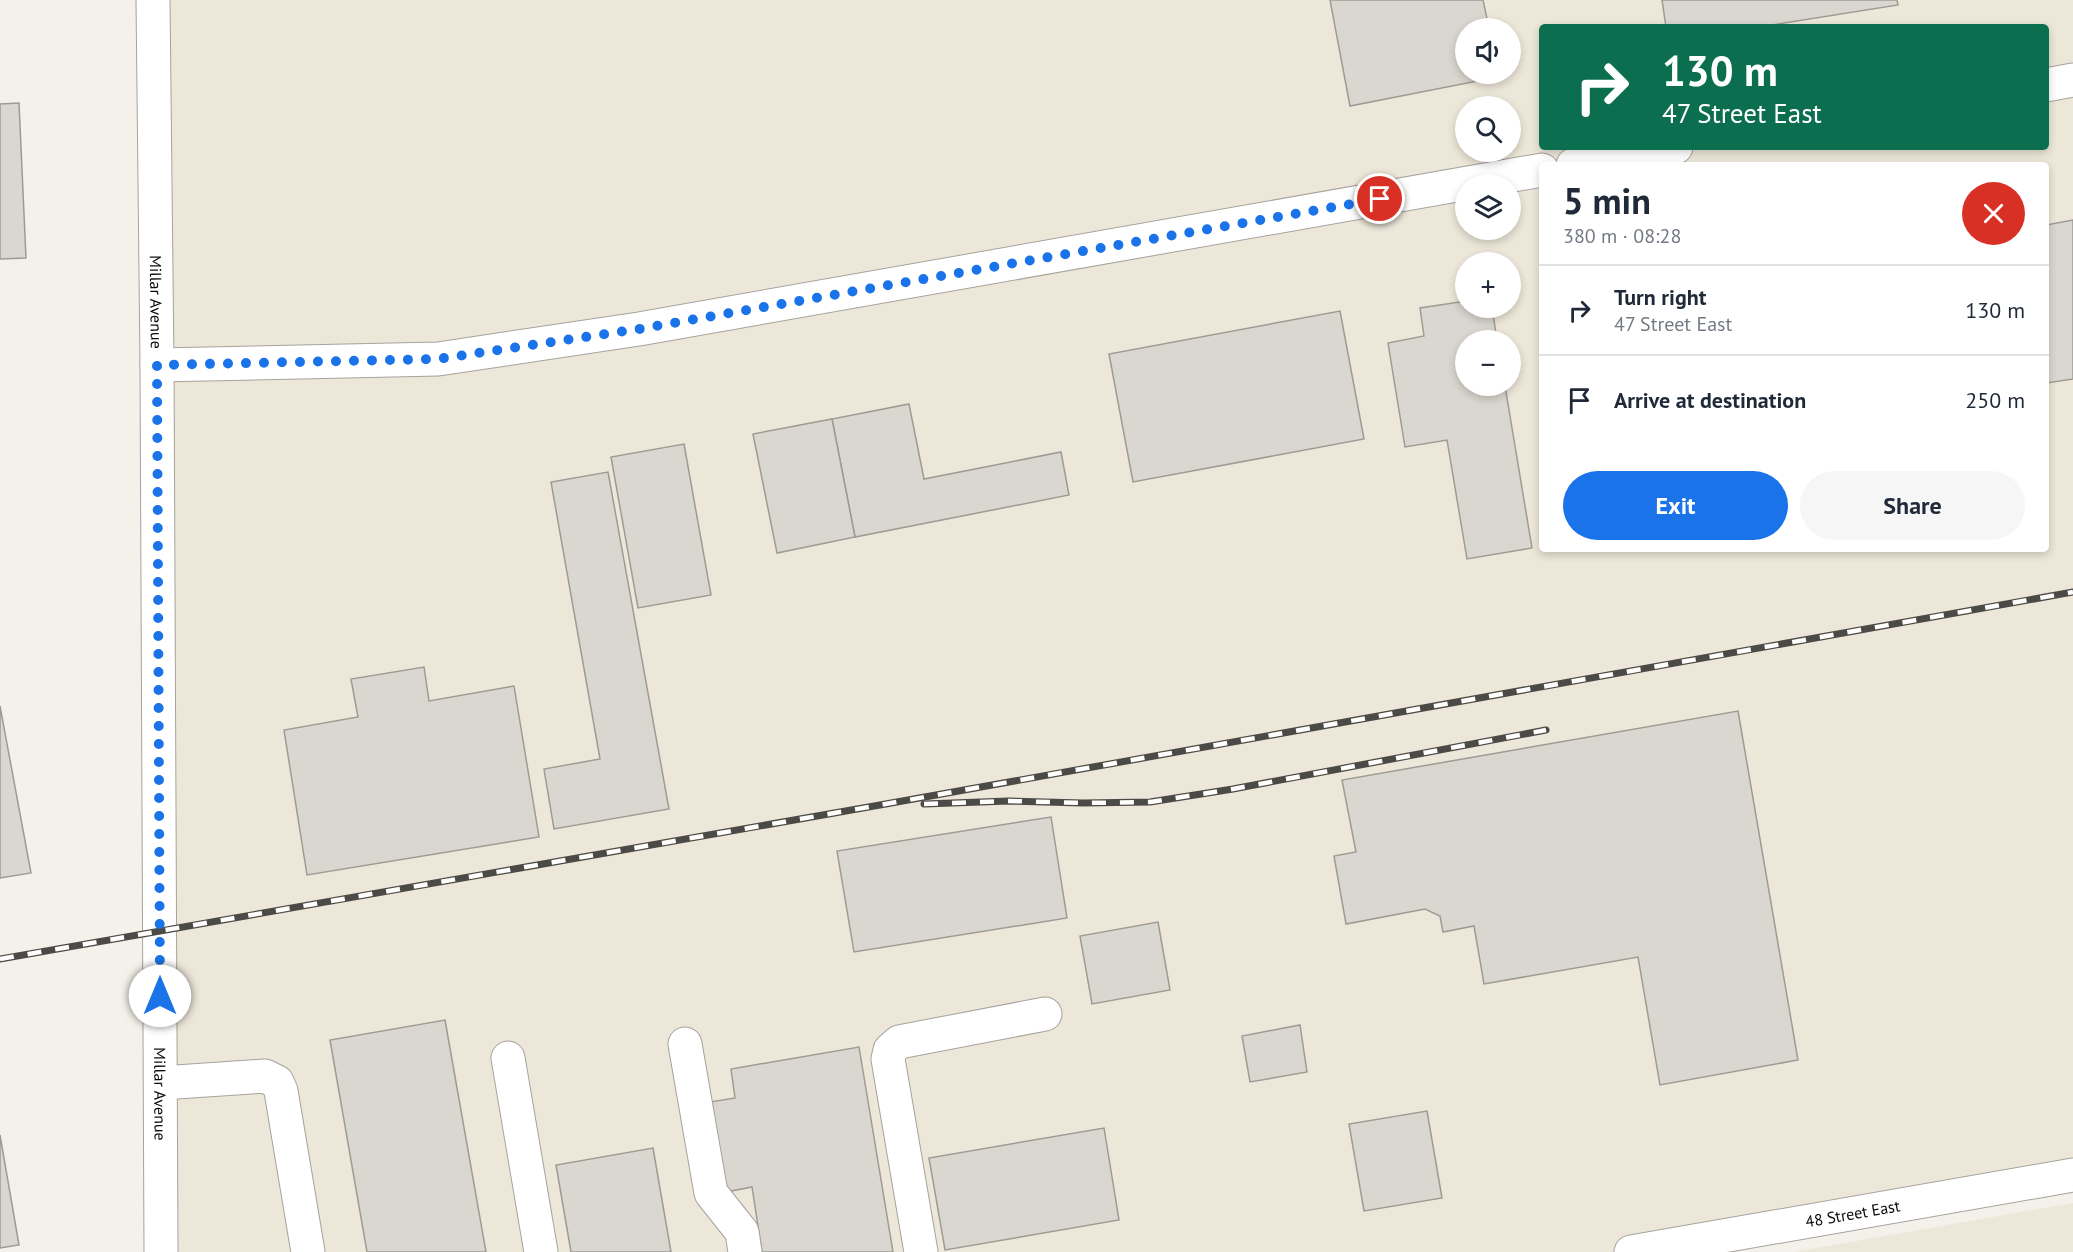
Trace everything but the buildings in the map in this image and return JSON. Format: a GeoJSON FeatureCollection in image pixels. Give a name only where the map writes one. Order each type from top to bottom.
{"type":"FeatureCollection","features":[{"type":"Feature","properties":{"kind":"street","name":"Millar Avenue"},"geometry":{"type":"LineString","coordinates":[[153,0],[161,1252]]}},
{"type":"Feature","properties":{"kind":"street"},"geometry":{"type":"LineString","coordinates":[[2049,84],[2073,80]]}},
{"type":"Feature","properties":{"kind":"street"},"geometry":{"type":"LineString","coordinates":[[1590,162],[1659,150]]}},
{"type":"Feature","properties":{"kind":"street"},"geometry":{"type":"LineString","coordinates":[[157,365],[438,359],[639,329],[1539,171]]}},
{"type":"Feature","properties":{"kind":"street"},"geometry":{"type":"LineString","coordinates":[[921,1252],[888,1059],[890,1050],[899,1042],[1045,1014]]}},
{"type":"Feature","properties":{"kind":"street"},"geometry":{"type":"LineString","coordinates":[[685,1044],[711,1193],[742,1232],[745,1252]]}},
{"type":"Feature","properties":{"kind":"street"},"geometry":{"type":"LineString","coordinates":[[508,1058],[541,1252]]}},
{"type":"Feature","properties":{"kind":"street"},"geometry":{"type":"LineString","coordinates":[[161,1083],[265,1076],[277,1082],[281,1091],[308,1252]]}},
{"type":"Feature","properties":{"kind":"street","name":"48 Street East"},"geometry":{"type":"LineString","coordinates":[[1631,1252],[2073,1175]]}},
{"type":"Feature","properties":{"kind":"shaded area"},"geometry":{"type":"Polygon","coordinates":[[[153,0],[2073,0],[2073,1175],[1631,1252],[161,1252],[153,0]]]}},
{"type":"Feature","properties":{"kind":"shaded area"},"geometry":{"type":"Polygon","coordinates":[[[2073,1203],[2073,1252],[1794,1252],[2073,1203]]]}},
{"type":"Feature","properties":{"kind":"railway"},"geometry":{"type":"LineString","coordinates":[[0,959],[2073,592]]}},
{"type":"Feature","properties":{"kind":"railway"},"geometry":{"type":"LineString","coordinates":[[924,804],[1009,801],[1150,802],[1233,789],[1546,730]]}},
{"type":"Feature","properties":{"kind":"route"},"geometry":{"type":"LineString","coordinates":[[160,996],[157,365],[438,359],[639,329],[1380,199]]}}]}
